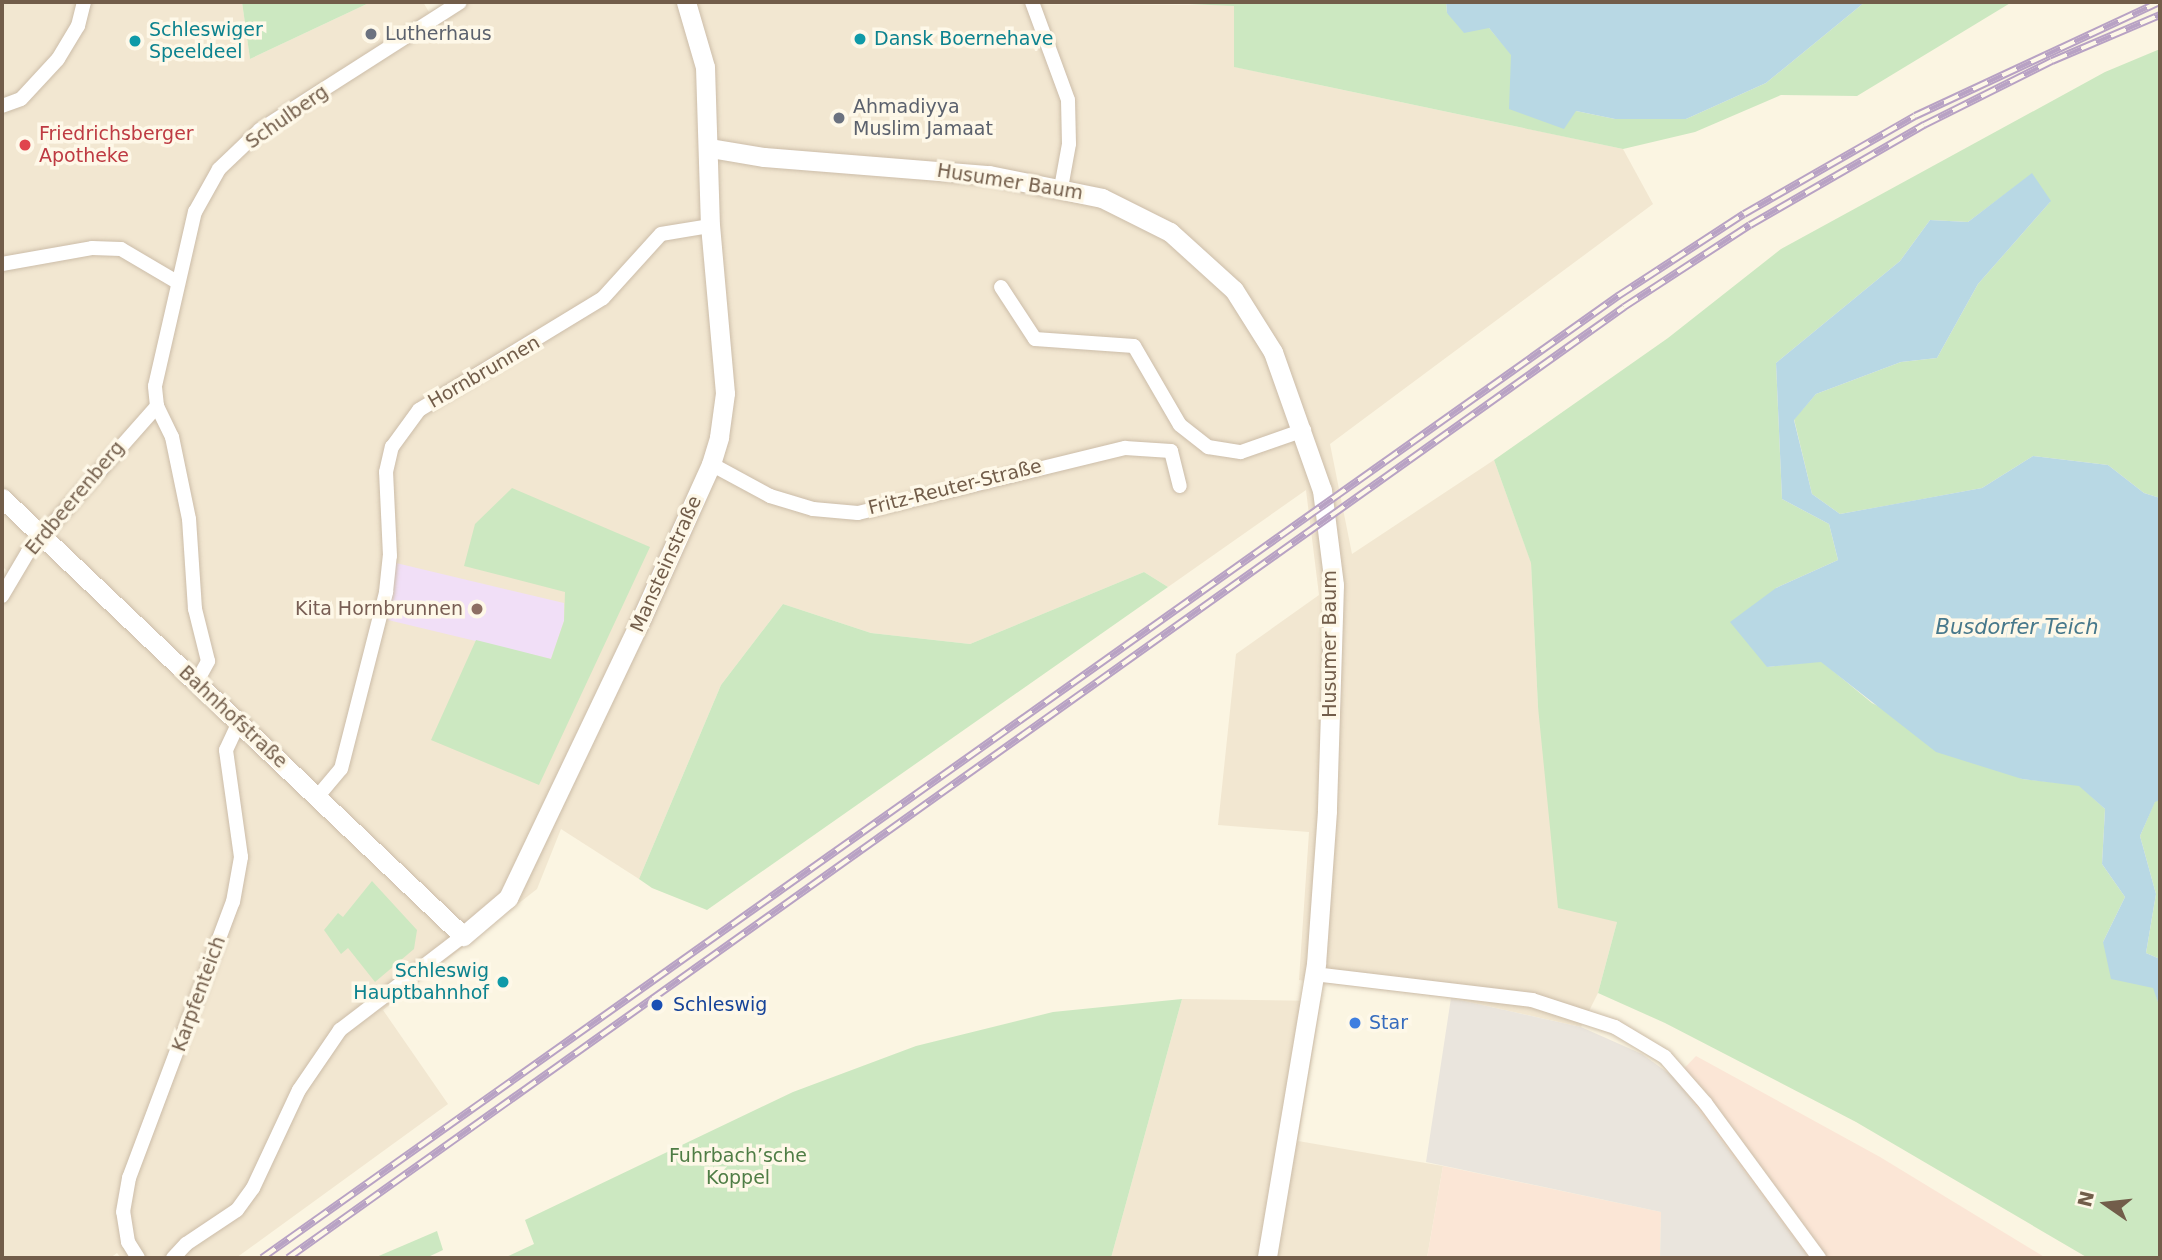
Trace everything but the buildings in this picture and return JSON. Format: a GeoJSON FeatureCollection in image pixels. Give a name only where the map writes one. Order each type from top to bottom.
{"type":"FeatureCollection","features":[{"type":"Feature","properties":{"kind":"street"},"geometry":{"type":"LineString","coordinates":[[2,106],[22,99],[58,59],[78,26],[84,2]]}},
{"type":"Feature","properties":{"kind":"street","name":"Schulberg"},"geometry":{"type":"LineString","coordinates":[[157,406],[157,373],[195,212],[219,169],[261,130],[460,2]]}},
{"type":"Feature","properties":{"kind":"street"},"geometry":{"type":"LineString","coordinates":[[686,2],[705,67],[710,148]]}},
{"type":"Feature","properties":{"kind":"street"},"geometry":{"type":"LineString","coordinates":[[1032,2],[1068,100],[1069,144],[1061,188]]}},
{"type":"Feature","properties":{"kind":"street","name":"Husumer Baum"},"geometry":{"type":"LineString","coordinates":[[710,148],[764,157],[937,169],[1061,188],[1102,198],[1170,232],[1234,290],[1273,352],[1304,430],[1322,490],[1334,585],[1327,811],[1314,974],[1267,1258]]}},
{"type":"Feature","properties":{"kind":"street","name":"Mansteinstraße"},"geometry":{"type":"LineString","coordinates":[[463,936],[508,898],[711,464],[725,393],[720,305],[710,226],[710,148]]}},
{"type":"Feature","properties":{"kind":"street","name":"Hornbrunnen"},"geometry":{"type":"LineString","coordinates":[[317,796],[341,769],[386,592],[390,556],[386,472],[392,447],[419,410],[603,298],[661,234],[710,226]]}},
{"type":"Feature","properties":{"kind":"street"},"geometry":{"type":"LineString","coordinates":[[2,264],[92,248],[121,249],[177,282]]}},
{"type":"Feature","properties":{"kind":"street"},"geometry":{"type":"LineString","coordinates":[[1001,287],[1035,340],[1134,346],[1180,425],[1208,447],[1241,452],[1304,430]]}},
{"type":"Feature","properties":{"kind":"street"},"geometry":{"type":"LineString","coordinates":[[157,406],[172,437],[189,519],[195,609],[208,661],[197,683]]}},
{"type":"Feature","properties":{"kind":"street","name":"Erdbeerenberg"},"geometry":{"type":"LineString","coordinates":[[2,596],[14,571],[157,406]]}},
{"type":"Feature","properties":{"kind":"street","name":"Fritz-Reuter-Straße"},"geometry":{"type":"LineString","coordinates":[[711,464],[770,496],[813,509],[858,513],[1125,448],[1171,451],[1180,486]]}},
{"type":"Feature","properties":{"kind":"street","name":"Bahnhofstraße"},"geometry":{"type":"LineString","coordinates":[[2,498],[463,936]]}},
{"type":"Feature","properties":{"kind":"street","name":"Karpfenteich"},"geometry":{"type":"LineString","coordinates":[[138,1258],[128,1242],[123,1212],[129,1178],[233,902],[241,857],[226,750],[238,724]]}},
{"type":"Feature","properties":{"kind":"street"},"geometry":{"type":"LineString","coordinates":[[173,1258],[186,1244],[236,1210],[253,1188],[299,1090],[340,1030],[463,936]]}},
{"type":"Feature","properties":{"kind":"street"},"geometry":{"type":"LineString","coordinates":[[1314,974],[1532,1000],[1615,1027],[1665,1057],[1706,1104],[1819,1258]]}},
{"type":"Feature","properties":{"kind":"shaded area"},"geometry":{"type":"Polygon","coordinates":[[[2,2],[242,2],[250,59],[371,2],[423,2],[429,12],[449,2],[1234,5],[1235,67],[1623,149],[1653,204],[1330,444],[1352,554],[1494,460],[1531,562],[1538,707],[1617,922],[1598,993],[1581,1027],[1451,998],[1299,980],[1309,832],[1218,825],[1236,654],[1319,595],[1306,490],[1168,587],[1144,572],[970,644],[871,633],[783,604],[721,685],[639,879],[561,829],[537,889],[383,1010],[448,1104],[236,1258],[121,1258],[117,1253],[110,1258],[2,1258],[2,589],[9,573],[2,566],[2,2]]]}},
{"type":"Feature","properties":{"kind":"shaded area","name":"Kita Hornbrunnen"},"geometry":{"type":"Polygon","coordinates":[[[396,563],[564,603],[564,621],[551,659],[388,620],[396,563]]]}},
{"type":"Feature","properties":{"kind":"shaded area"},"geometry":{"type":"Polygon","coordinates":[[[1451,998],[1581,1027],[1642,1054],[1675,1078],[1809,1258],[1660,1258],[1661,1212],[1426,1162],[1451,998]]]}},
{"type":"Feature","properties":{"kind":"shaded area"},"geometry":{"type":"Polygon","coordinates":[[[1182,999],[1321,1001],[1298,1141],[1443,1166],[1427,1258],[1111,1258],[1182,999]]]}},
{"type":"Feature","properties":{"kind":"shaded area"},"geometry":{"type":"Polygon","coordinates":[[[1696,1056],[1880,1157],[2046,1258],[1809,1258],[1675,1078],[1696,1056]]]}},
{"type":"Feature","properties":{"kind":"shaded area"},"geometry":{"type":"Polygon","coordinates":[[[1443,1166],[1661,1212],[1660,1258],[1427,1258],[1443,1166]]]}},
{"type":"Feature","properties":{"kind":"green space"},"geometry":{"type":"Polygon","coordinates":[[[242,2],[371,2],[250,59],[242,2]]]}},
{"type":"Feature","properties":{"kind":"green space"},"geometry":{"type":"Polygon","coordinates":[[[1446,2],[1447,13],[1489,28],[1512,55],[1576,111],[1615,119],[1686,119],[1766,83],[1865,2],[2012,2],[1857,96],[1781,95],[1695,132],[1623,149],[1234,67],[1234,6],[1166,3],[1446,2]]]}},
{"type":"Feature","properties":{"kind":"green space"},"geometry":{"type":"Polygon","coordinates":[[[2160,49],[2160,498],[2144,493],[2108,465],[2033,456],[1982,488],[1840,514],[1812,494],[1794,419],[1816,394],[1901,362],[1937,358],[1978,284],[2050,202],[2032,174],[1968,222],[1930,220],[1900,261],[1776,363],[1782,499],[1829,524],[1838,560],[1776,588],[1767,667],[1821,661],[1872,703],[2022,779],[2079,785],[2105,809],[2102,864],[2125,897],[2103,942],[2154,988],[2160,1008],[2160,1258],[2088,1258],[1856,1122],[1665,1023],[1598,993],[1617,922],[1558,908],[1538,707],[1531,563],[1494,460],[1668,338],[1781,249],[2105,72],[2160,49]]]}},
{"type":"Feature","properties":{"kind":"green space"},"geometry":{"type":"Polygon","coordinates":[[[512,488],[650,547],[539,785],[431,740],[476,640],[551,659],[564,621],[565,592],[464,566],[475,524],[512,488]]]}},
{"type":"Feature","properties":{"kind":"green space"},"geometry":{"type":"Polygon","coordinates":[[[1144,572],[1168,587],[707,910],[652,888],[639,879],[721,685],[783,604],[871,633],[970,644],[1144,572]]]}},
{"type":"Feature","properties":{"kind":"green space"},"geometry":{"type":"Polygon","coordinates":[[[2160,800],[2160,959],[2146,953],[2156,894],[2140,836],[2155,801],[2160,800]]]}},
{"type":"Feature","properties":{"kind":"green space"},"geometry":{"type":"Polygon","coordinates":[[[372,881],[417,930],[414,949],[375,982],[348,948],[341,954],[324,930],[338,913],[343,917],[372,881]]]}},
{"type":"Feature","properties":{"kind":"green space","name":"Fuhrbach’sche Koppel"},"geometry":{"type":"Polygon","coordinates":[[[1182,999],[1111,1258],[504,1258],[534,1244],[525,1220],[793,1092],[916,1046],[1053,1012],[1182,999]]]}},
{"type":"Feature","properties":{"kind":"green space"},"geometry":{"type":"Polygon","coordinates":[[[437,1231],[443,1250],[426,1258],[374,1258],[437,1231]]]}},
{"type":"Feature","properties":{"kind":"water"},"geometry":{"type":"Polygon","coordinates":[[[1446,2],[1865,2],[1766,83],[1686,119],[1615,119],[1576,111],[1564,129],[1509,109],[1511,55],[1489,28],[1464,33],[1447,13],[1446,2]]]}},
{"type":"Feature","properties":{"kind":"water","name":"Busdorfer Teich"},"geometry":{"type":"Polygon","coordinates":[[[2032,173],[2051,201],[1978,284],[1937,358],[1901,362],[1816,394],[1794,420],[1812,494],[1840,514],[1982,488],[2033,456],[2108,465],[2144,493],[2160,498],[2160,800],[2155,802],[2140,836],[2156,894],[2146,953],[2160,959],[2160,1008],[2153,988],[2111,979],[2103,942],[2125,897],[2102,864],[2105,809],[2079,786],[2022,779],[1936,752],[1821,662],[1767,667],[1730,622],[1776,588],[1838,560],[1829,524],[1782,499],[1776,363],[1900,261],[1930,220],[1968,222],[2032,173]]]}},
{"type":"Feature","properties":{"kind":"railway"},"geometry":{"type":"LineString","coordinates":[[262,1258],[1618,296],[1744,214],[1915,116],[2160,2]]}},
{"type":"Feature","properties":{"kind":"railway"},"geometry":{"type":"LineString","coordinates":[[288,1258],[1624,307],[1750,225],[1924,125],[2052,61],[2160,15]]}},
{"type":"Feature","properties":{"kind":"place","name":"Lutherhaus"},"geometry":{"type":"Point","coordinates":[371,34]}},
{"type":"Feature","properties":{"kind":"place","name":"Dansk Boernehave"},"geometry":{"type":"Point","coordinates":[860,39]}},
{"type":"Feature","properties":{"kind":"place","name":"Schleswiger Speeldeel"},"geometry":{"type":"Point","coordinates":[135,41]}},
{"type":"Feature","properties":{"kind":"place","name":"Ahmadiyya Muslim Jamaat"},"geometry":{"type":"Point","coordinates":[839,118]}},
{"type":"Feature","properties":{"kind":"place","name":"Friedrichsberger Apotheke"},"geometry":{"type":"Point","coordinates":[25,145]}},
{"type":"Feature","properties":{"kind":"place","name":"Kita Hornbrunnen"},"geometry":{"type":"Point","coordinates":[477,609]}},
{"type":"Feature","properties":{"kind":"place","name":"Schleswig Hauptbahnhof"},"geometry":{"type":"Point","coordinates":[503,982]}},
{"type":"Feature","properties":{"kind":"place","name":"Schleswig"},"geometry":{"type":"Point","coordinates":[657,1005]}},
{"type":"Feature","properties":{"kind":"place","name":"Star"},"geometry":{"type":"Point","coordinates":[1355,1023]}}]}
